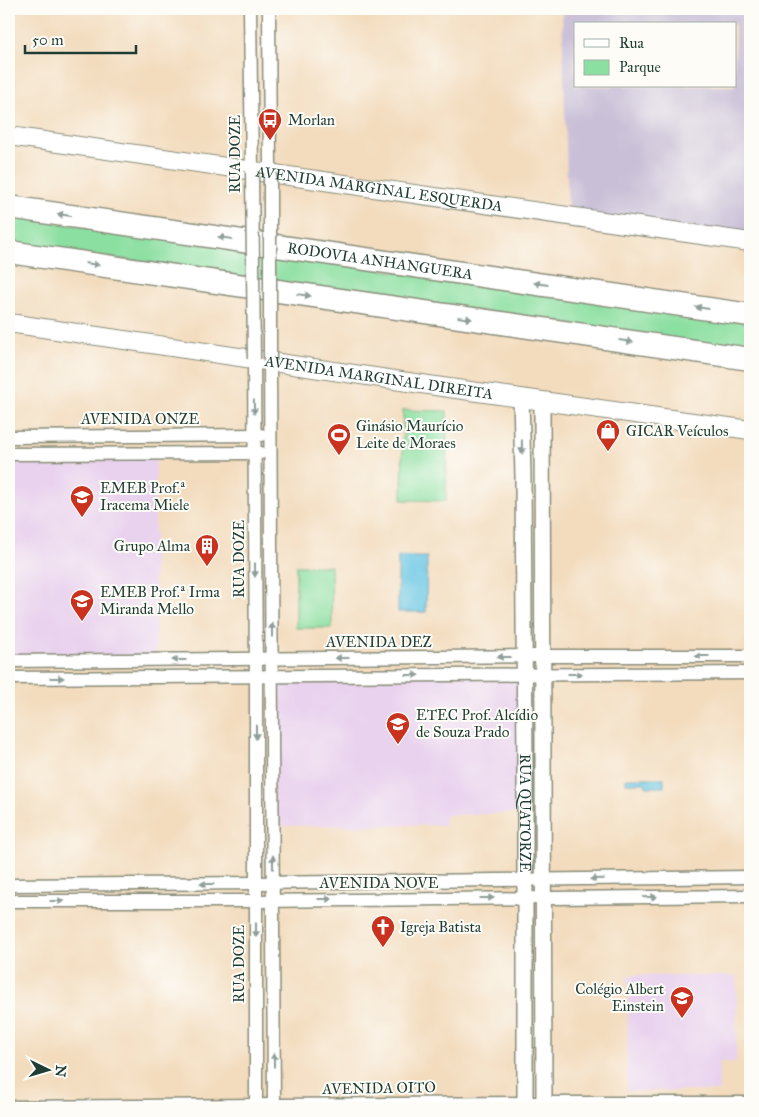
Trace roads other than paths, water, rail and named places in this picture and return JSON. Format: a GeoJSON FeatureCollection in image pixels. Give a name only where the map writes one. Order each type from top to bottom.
{"type":"FeatureCollection","features":[{"type":"Feature","properties":{"kind":"highway","name":"RODOVIA ANHANGUERA"},"geometry":{"type":"LineString","coordinates":[[9,207],[750,315]]}},
{"type":"Feature","properties":{"kind":"highway"},"geometry":{"type":"LineString","coordinates":[[9,252],[750,360]]}},
{"type":"Feature","properties":{"kind":"main road","name":"AVENIDA MARGINAL ESQUERDA"},"geometry":{"type":"LineString","coordinates":[[9,136],[750,242]]}},
{"type":"Feature","properties":{"kind":"main road","name":"AVENIDA MARGINAL DIREITA"},"geometry":{"type":"LineString","coordinates":[[9,323],[750,430]]}},
{"type":"Feature","properties":{"kind":"street","name":"RUA DOZE"},"geometry":{"type":"LineString","coordinates":[[250,9],[252,171],[262,360],[271,434],[274,1107]]}},
{"type":"Feature","properties":{"kind":"street","name":"RUA DOZE"},"geometry":{"type":"LineString","coordinates":[[256,1107],[254,435],[262,360],[270,174],[269,9]]}},
{"type":"Feature","properties":{"kind":"street","name":"RUA QUATORZE"},"geometry":{"type":"LineString","coordinates":[[521,398],[523,476],[525,1106]]}},
{"type":"Feature","properties":{"kind":"street","name":"RUA QUATORZE"},"geometry":{"type":"LineString","coordinates":[[542,401],[544,1106]]}},
{"type":"Feature","properties":{"kind":"street","name":"AVENIDA ONZE"},"geometry":{"type":"LineString","coordinates":[[9,437],[271,434]]}},
{"type":"Feature","properties":{"kind":"street"},"geometry":{"type":"LineString","coordinates":[[9,454],[271,452]]}},
{"type":"Feature","properties":{"kind":"street","name":"AVENIDA DEZ"},"geometry":{"type":"LineString","coordinates":[[9,661],[750,656]]}},
{"type":"Feature","properties":{"kind":"street"},"geometry":{"type":"LineString","coordinates":[[9,678],[750,673]]}},
{"type":"Feature","properties":{"kind":"street","name":"AVENIDA NOVE"},"geometry":{"type":"LineString","coordinates":[[9,885],[750,877]]}},
{"type":"Feature","properties":{"kind":"street","name":"AVENIDA NOVE"},"geometry":{"type":"LineString","coordinates":[[9,901],[256,901],[750,896]]}},
{"type":"Feature","properties":{"kind":"street","name":"AVENIDA OITO"},"geometry":{"type":"LineString","coordinates":[[9,1107],[544,1106],[750,1103]]}},
{"type":"Feature","properties":{"kind":"water"},"geometry":{"type":"Polygon","coordinates":[[[398,557],[427,557],[426,612],[398,612],[398,557]]]}},
{"type":"Feature","properties":{"kind":"water"},"geometry":{"type":"Polygon","coordinates":[[[626,778],[664,778],[664,787],[646,787],[645,783],[626,783],[626,778]]]}},
{"type":"Feature","properties":{"kind":"place","name":"Morlan"},"geometry":{"type":"Point","coordinates":[270,141]}},
{"type":"Feature","properties":{"kind":"place","name":"GICAR Veículos"},"geometry":{"type":"Point","coordinates":[608,452]}},
{"type":"Feature","properties":{"kind":"place","name":"Ginásio Maurício Leite de Moraes"},"geometry":{"type":"Point","coordinates":[339,456]}},
{"type":"Feature","properties":{"kind":"place","name":"EMEB Prof.ª Iracema Miele"},"geometry":{"type":"Point","coordinates":[82,518]}},
{"type":"Feature","properties":{"kind":"place","name":"Grupo Alma"},"geometry":{"type":"Point","coordinates":[207,567]}},
{"type":"Feature","properties":{"kind":"place","name":"EMEB Prof.ª Irma Miranda Mello"},"geometry":{"type":"Point","coordinates":[82,622]}},
{"type":"Feature","properties":{"kind":"place","name":"ETEC Prof. Alcídio de Souza Prado"},"geometry":{"type":"Point","coordinates":[398,745]}},
{"type":"Feature","properties":{"kind":"place","name":"Igreja Batista"},"geometry":{"type":"Point","coordinates":[383,948]}},
{"type":"Feature","properties":{"kind":"place","name":"Colégio Albert Einstein"},"geometry":{"type":"Point","coordinates":[682,1019]}}]}
